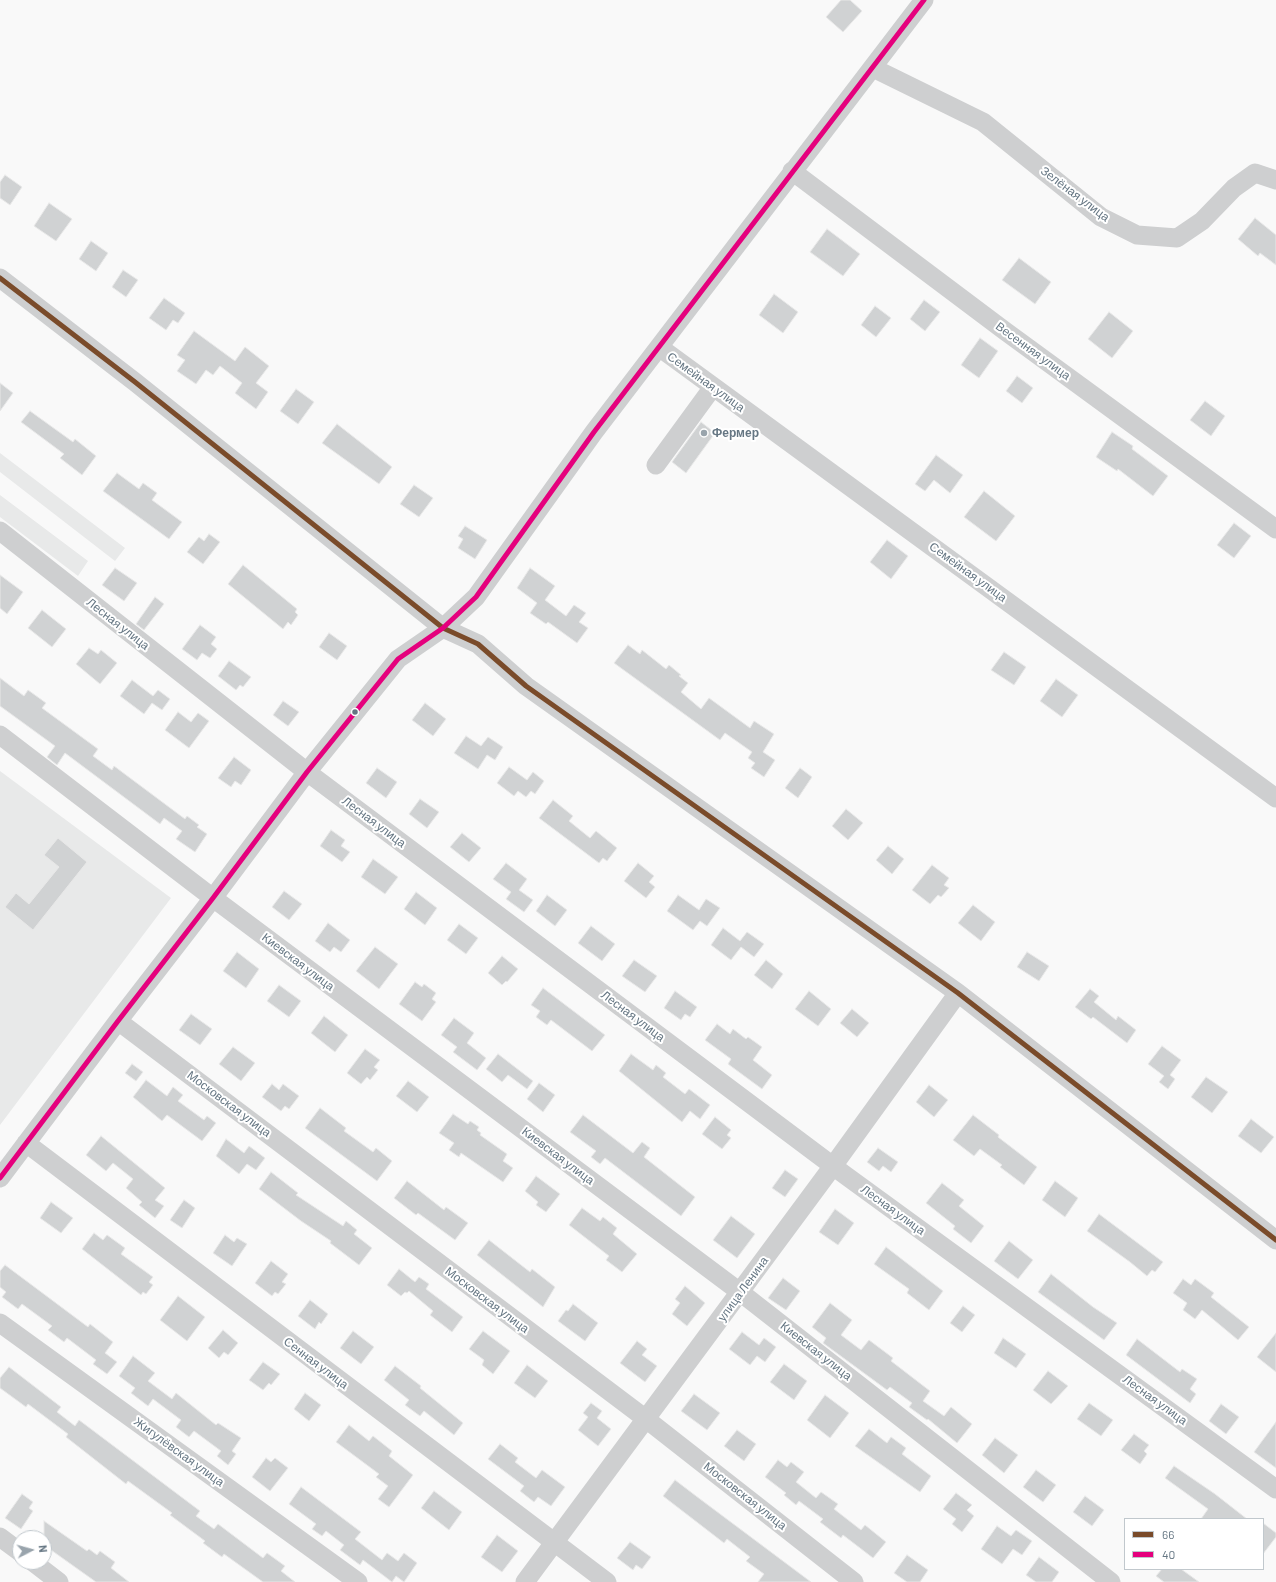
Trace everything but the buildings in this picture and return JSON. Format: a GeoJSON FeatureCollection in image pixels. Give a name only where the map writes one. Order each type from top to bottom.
{"type":"FeatureCollection","features":[{"type":"Feature","properties":{"kind":"street"},"geometry":{"type":"LineString","coordinates":[[0,1178],[307,772],[398,659],[443,628],[476,597],[594,432],[924,0]]}},
{"type":"Feature","properties":{"kind":"street","name":"Зелёная улица"},"geometry":{"type":"LineString","coordinates":[[873,68],[983,122],[1101,217],[1137,235],[1177,238],[1202,221],[1234,188],[1256,173],[1276,180]]}},
{"type":"Feature","properties":{"kind":"street","name":"Весенняя улица"},"geometry":{"type":"LineString","coordinates":[[792,171],[1005,331],[1276,529]]}},
{"type":"Feature","properties":{"kind":"street"},"geometry":{"type":"LineString","coordinates":[[0,278],[134,382],[443,628],[478,644],[526,686],[958,993],[1276,1240]]}},
{"type":"Feature","properties":{"kind":"street","name":"Семейная улица"},"geometry":{"type":"LineString","coordinates":[[659,347],[1276,798]]}},
{"type":"Feature","properties":{"kind":"street"},"geometry":{"type":"LineString","coordinates":[[656,465],[713,387]]}},
{"type":"Feature","properties":{"kind":"street","name":"Лесная улица"},"geometry":{"type":"LineString","coordinates":[[0,531],[307,772],[833,1166],[1276,1488]]}},
{"type":"Feature","properties":{"kind":"street","name":"Киевская улица"},"geometry":{"type":"LineString","coordinates":[[0,735],[213,898],[740,1292],[1111,1582]]}},
{"type":"Feature","properties":{"kind":"street","name":"улица Ленина"},"geometry":{"type":"LineString","coordinates":[[525,1582],[833,1166],[958,993]]}},
{"type":"Feature","properties":{"kind":"street","name":"Московская улица"},"geometry":{"type":"LineString","coordinates":[[118,1021],[646,1419],[854,1582]]}},
{"type":"Feature","properties":{"kind":"street","name":"Сенная улица"},"geometry":{"type":"LineString","coordinates":[[26,1143],[607,1582]]}},
{"type":"Feature","properties":{"kind":"street","name":"Жигулёвская улица"},"geometry":{"type":"LineString","coordinates":[[0,1323],[358,1582]]}},
{"type":"Feature","properties":{"kind":"street"},"geometry":{"type":"LineString","coordinates":[[0,1537],[12,1546]]}},
{"type":"Feature","properties":{"kind":"street"},"geometry":{"type":"LineString","coordinates":[[43,1570],[59,1582]]}},
{"type":"Feature","properties":{"kind":"shaded area"},"geometry":{"type":"Polygon","coordinates":[[[0,453],[125,548],[115,561],[0,472],[0,453]]]}},
{"type":"Feature","properties":{"kind":"shaded area"},"geometry":{"type":"Polygon","coordinates":[[[0,495],[88,561],[78,576],[0,517],[0,495]]]}},
{"type":"Feature","properties":{"kind":"shaded area"},"geometry":{"type":"Polygon","coordinates":[[[0,771],[171,898],[0,1125],[0,771]]]}},
{"type":"Feature","properties":{"kind":"transit line","name":"40"},"geometry":{"type":"LineString","coordinates":[[0,1178],[307,772],[398,659],[443,628],[476,597],[594,432],[924,0]]}},
{"type":"Feature","properties":{"kind":"transit line","name":"66"},"geometry":{"type":"LineString","coordinates":[[0,278],[135,382],[443,628],[478,644],[526,686],[958,993],[1276,1240]]}},
{"type":"Feature","properties":{"kind":"place","name":"Фермер"},"geometry":{"type":"Point","coordinates":[704,433]}}]}
